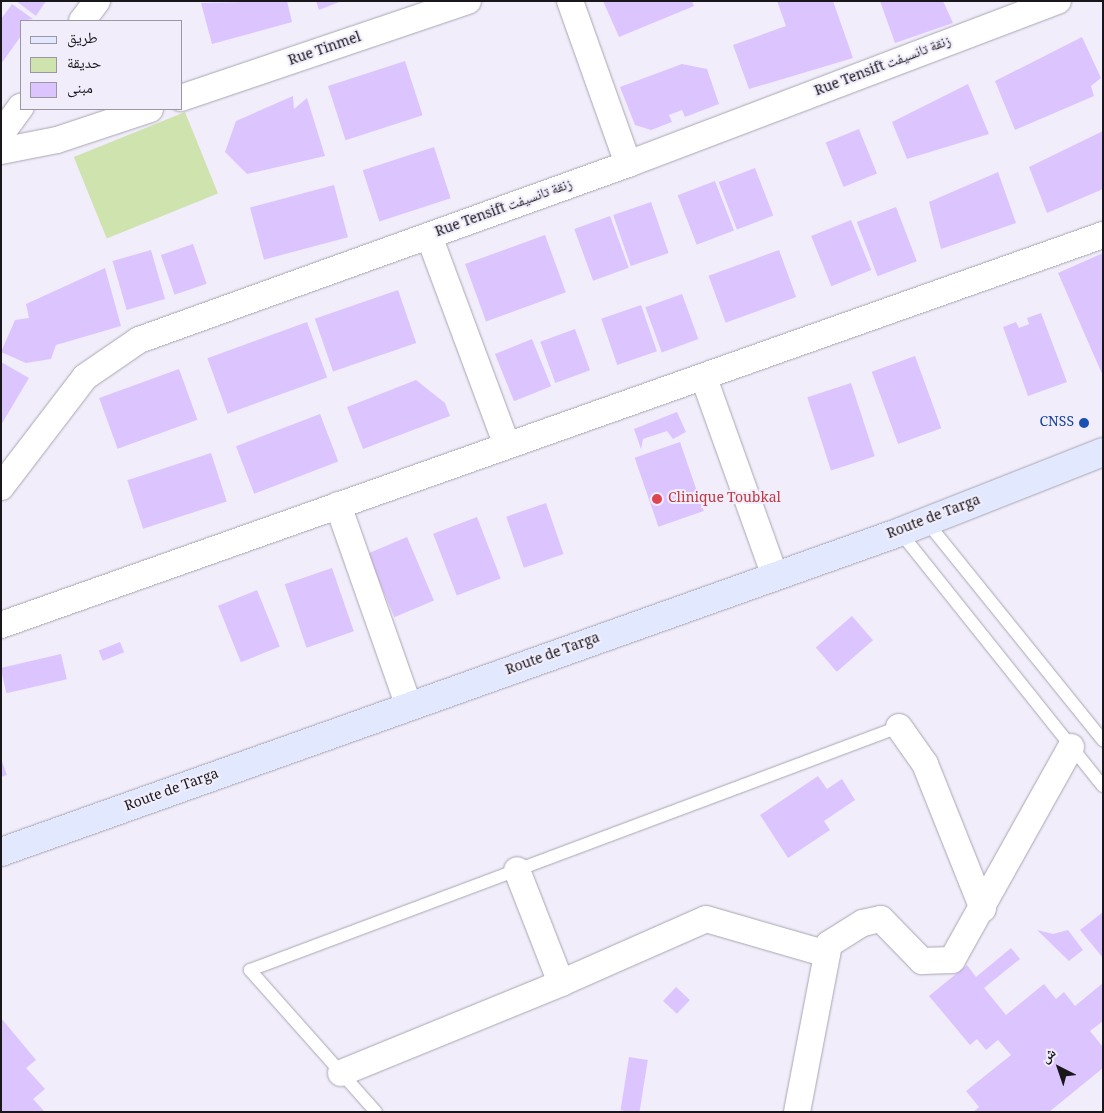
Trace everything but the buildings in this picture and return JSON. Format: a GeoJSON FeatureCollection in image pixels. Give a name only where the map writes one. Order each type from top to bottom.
{"type":"FeatureCollection","features":[{"type":"Feature","properties":{"kind":"main road","name":"Route de Targa"},"geometry":{"type":"LineString","coordinates":[[1,852],[900,532],[1103,452]]}},
{"type":"Feature","properties":{"kind":"street"},"geometry":{"type":"LineString","coordinates":[[83,20],[97,1]]}},
{"type":"Feature","properties":{"kind":"street","name":"Rue Tinmel"},"geometry":{"type":"LineString","coordinates":[[182,98],[468,1]]}},
{"type":"Feature","properties":{"kind":"street"},"geometry":{"type":"LineString","coordinates":[[570,1],[628,164]]}},
{"type":"Feature","properties":{"kind":"street","name":"Rue Tensift زنقة تانسيفت"},"geometry":{"type":"LineString","coordinates":[[1,487],[61,404],[113,355],[139,340],[628,164],[1058,1]]}},
{"type":"Feature","properties":{"kind":"street"},"geometry":{"type":"LineString","coordinates":[[1,134],[20,107]]}},
{"type":"Feature","properties":{"kind":"street"},"geometry":{"type":"LineString","coordinates":[[1,151],[56,140],[147,110]]}},
{"type":"Feature","properties":{"kind":"street"},"geometry":{"type":"LineString","coordinates":[[1,625],[506,443],[704,378],[1103,235]]}},
{"type":"Feature","properties":{"kind":"street"},"geometry":{"type":"LineString","coordinates":[[429,236],[506,443]]}},
{"type":"Feature","properties":{"kind":"street"},"geometry":{"type":"LineString","coordinates":[[704,378],[775,576]]}},
{"type":"Feature","properties":{"kind":"street"},"geometry":{"type":"LineString","coordinates":[[338,505],[409,707]]}},
{"type":"Feature","properties":{"kind":"street"},"geometry":{"type":"LineString","coordinates":[[899,727],[924,764],[984,909]]}},
{"type":"Feature","properties":{"kind":"street"},"geometry":{"type":"LineString","coordinates":[[797,1112],[829,944],[863,923],[881,919],[922,961],[952,960],[984,909],[1071,747]]}},
{"type":"Feature","properties":{"kind":"street"},"geometry":{"type":"LineString","coordinates":[[517,870],[561,983]]}},
{"type":"Feature","properties":{"kind":"street"},"geometry":{"type":"LineString","coordinates":[[341,1073],[561,983],[706,919],[827,954]]}},
{"type":"Feature","properties":{"kind":"lane"},"geometry":{"type":"LineString","coordinates":[[926,521],[1103,740]]}},
{"type":"Feature","properties":{"kind":"lane"},"geometry":{"type":"LineString","coordinates":[[900,532],[1101,782]]}},
{"type":"Feature","properties":{"kind":"lane"},"geometry":{"type":"LineString","coordinates":[[376,1112],[250,970],[899,727]]}},
{"type":"Feature","properties":{"kind":"green space"},"geometry":{"type":"Polygon","coordinates":[[[185,112],[218,194],[107,239],[74,157],[185,112]]]}},
{"type":"Feature","properties":{"kind":"place","name":"CNSS"},"geometry":{"type":"Point","coordinates":[1084,423]}},
{"type":"Feature","properties":{"kind":"place","name":"Clinique Toubkal"},"geometry":{"type":"Point","coordinates":[657,499]}}]}
